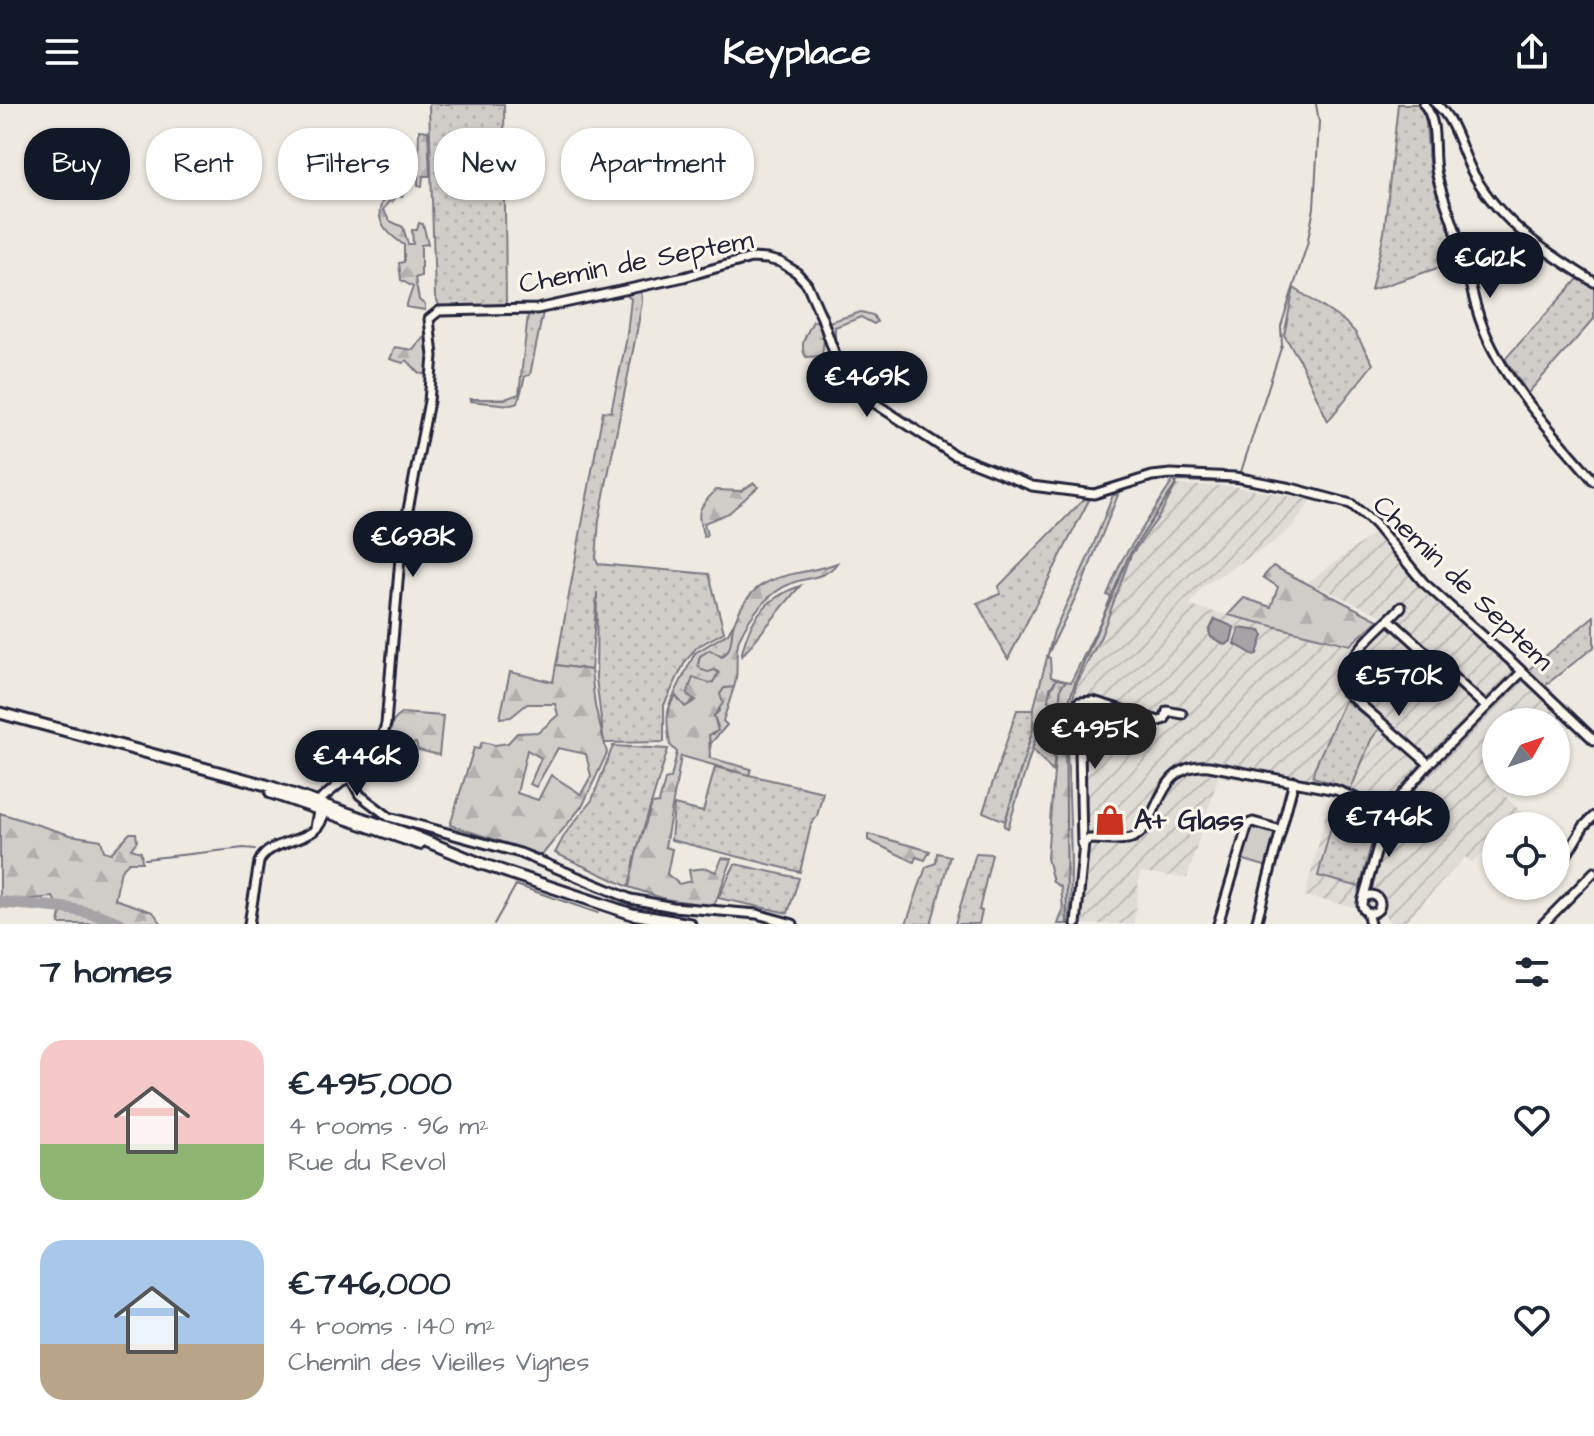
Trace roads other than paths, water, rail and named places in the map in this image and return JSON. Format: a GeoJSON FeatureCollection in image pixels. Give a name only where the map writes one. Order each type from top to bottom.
{"type":"FeatureCollection","features":[{"type":"Feature","properties":{"kind":"main road"},"geometry":{"type":"LineString","coordinates":[[0,713],[219,773],[632,914],[690,924]]}},
{"type":"Feature","properties":{"kind":"street"},"geometry":{"type":"LineString","coordinates":[[1430,105],[1449,121],[1482,189],[1510,223],[1534,244],[1594,282]]}},
{"type":"Feature","properties":{"kind":"street"},"geometry":{"type":"LineString","coordinates":[[1430,105],[1436,173],[1488,339],[1521,391],[1594,481]]}},
{"type":"Feature","properties":{"kind":"street","name":"Chemin de Septem"},"geometry":{"type":"LineString","coordinates":[[320,808],[329,791],[350,777],[377,750],[386,724],[401,546],[429,401],[433,356],[431,315],[439,311],[537,309],[684,277],[751,258],[780,262],[807,284],[842,375],[853,389],[954,455],[1032,486],[1084,494],[1171,474],[1254,480],[1351,504],[1375,524],[1423,582],[1594,740]]}},
{"type":"Feature","properties":{"kind":"street"},"geometry":{"type":"LineString","coordinates":[[1401,607],[1359,649],[1344,681],[1344,690],[1429,764]]}},
{"type":"Feature","properties":{"kind":"street"},"geometry":{"type":"LineString","coordinates":[[1389,619],[1486,707]]}},
{"type":"Feature","properties":{"kind":"street"},"geometry":{"type":"LineString","coordinates":[[1370,924],[1363,908],[1363,899],[1388,811],[1429,764],[1522,672]]}},
{"type":"Feature","properties":{"kind":"street"},"geometry":{"type":"LineString","coordinates":[[1076,924],[1082,847],[1079,702],[1086,699],[1159,721],[1165,719],[1167,711],[1182,714]]}},
{"type":"Feature","properties":{"kind":"street"},"geometry":{"type":"LineString","coordinates":[[1082,847],[1089,839],[1136,836],[1146,824],[1164,789],[1178,775],[1193,767],[1209,766],[1336,790],[1388,811]]}},
{"type":"Feature","properties":{"kind":"street"},"geometry":{"type":"LineString","coordinates":[[350,777],[359,794],[389,817],[520,853],[631,899],[673,907],[757,914],[793,924]]}},
{"type":"Feature","properties":{"kind":"street"},"geometry":{"type":"LineString","coordinates":[[1256,924],[1294,781]]}},
{"type":"Feature","properties":{"kind":"street"},"geometry":{"type":"LineString","coordinates":[[249,924],[263,854],[278,844],[302,839],[315,828],[320,808]]}},
{"type":"Feature","properties":{"kind":"street"},"geometry":{"type":"LineString","coordinates":[[1570,849],[1594,816]]}},
{"type":"Feature","properties":{"kind":"street"},"geometry":{"type":"LineString","coordinates":[[1218,924],[1248,824],[1253,822],[1281,830]]}},
{"type":"Feature","properties":{"kind":"street"},"geometry":{"type":"LineString","coordinates":[[1543,924],[1594,872]]}},
{"type":"Feature","properties":{"kind":"street"},"geometry":{"type":"LineString","coordinates":[[1363,899],[1370,894],[1380,901],[1378,910],[1367,912]]}},
{"type":"Feature","properties":{"kind":"waterway"},"geometry":{"type":"LineString","coordinates":[[1240,475],[1282,345],[1281,326],[1307,245],[1314,208],[1319,122],[1316,104]]}},
{"type":"Feature","properties":{"kind":"waterway"},"geometry":{"type":"LineString","coordinates":[[1067,924],[1065,713],[1076,680],[1129,555],[1178,481],[1235,483],[1237,480]]}},
{"type":"Feature","properties":{"kind":"waterway"},"geometry":{"type":"LineString","coordinates":[[145,859],[255,849]]}},
{"type":"Feature","properties":{"kind":"waterway"},"geometry":{"type":"LineString","coordinates":[[494,924],[516,885],[598,913]]}},
{"type":"Feature","properties":{"kind":"waterway"},"geometry":{"type":"LineString","coordinates":[[0,902],[76,910],[121,924]]}},
{"type":"Feature","properties":{"kind":"place","name":"A+ Glass"},"geometry":{"type":"Point","coordinates":[1110,820]}}]}
